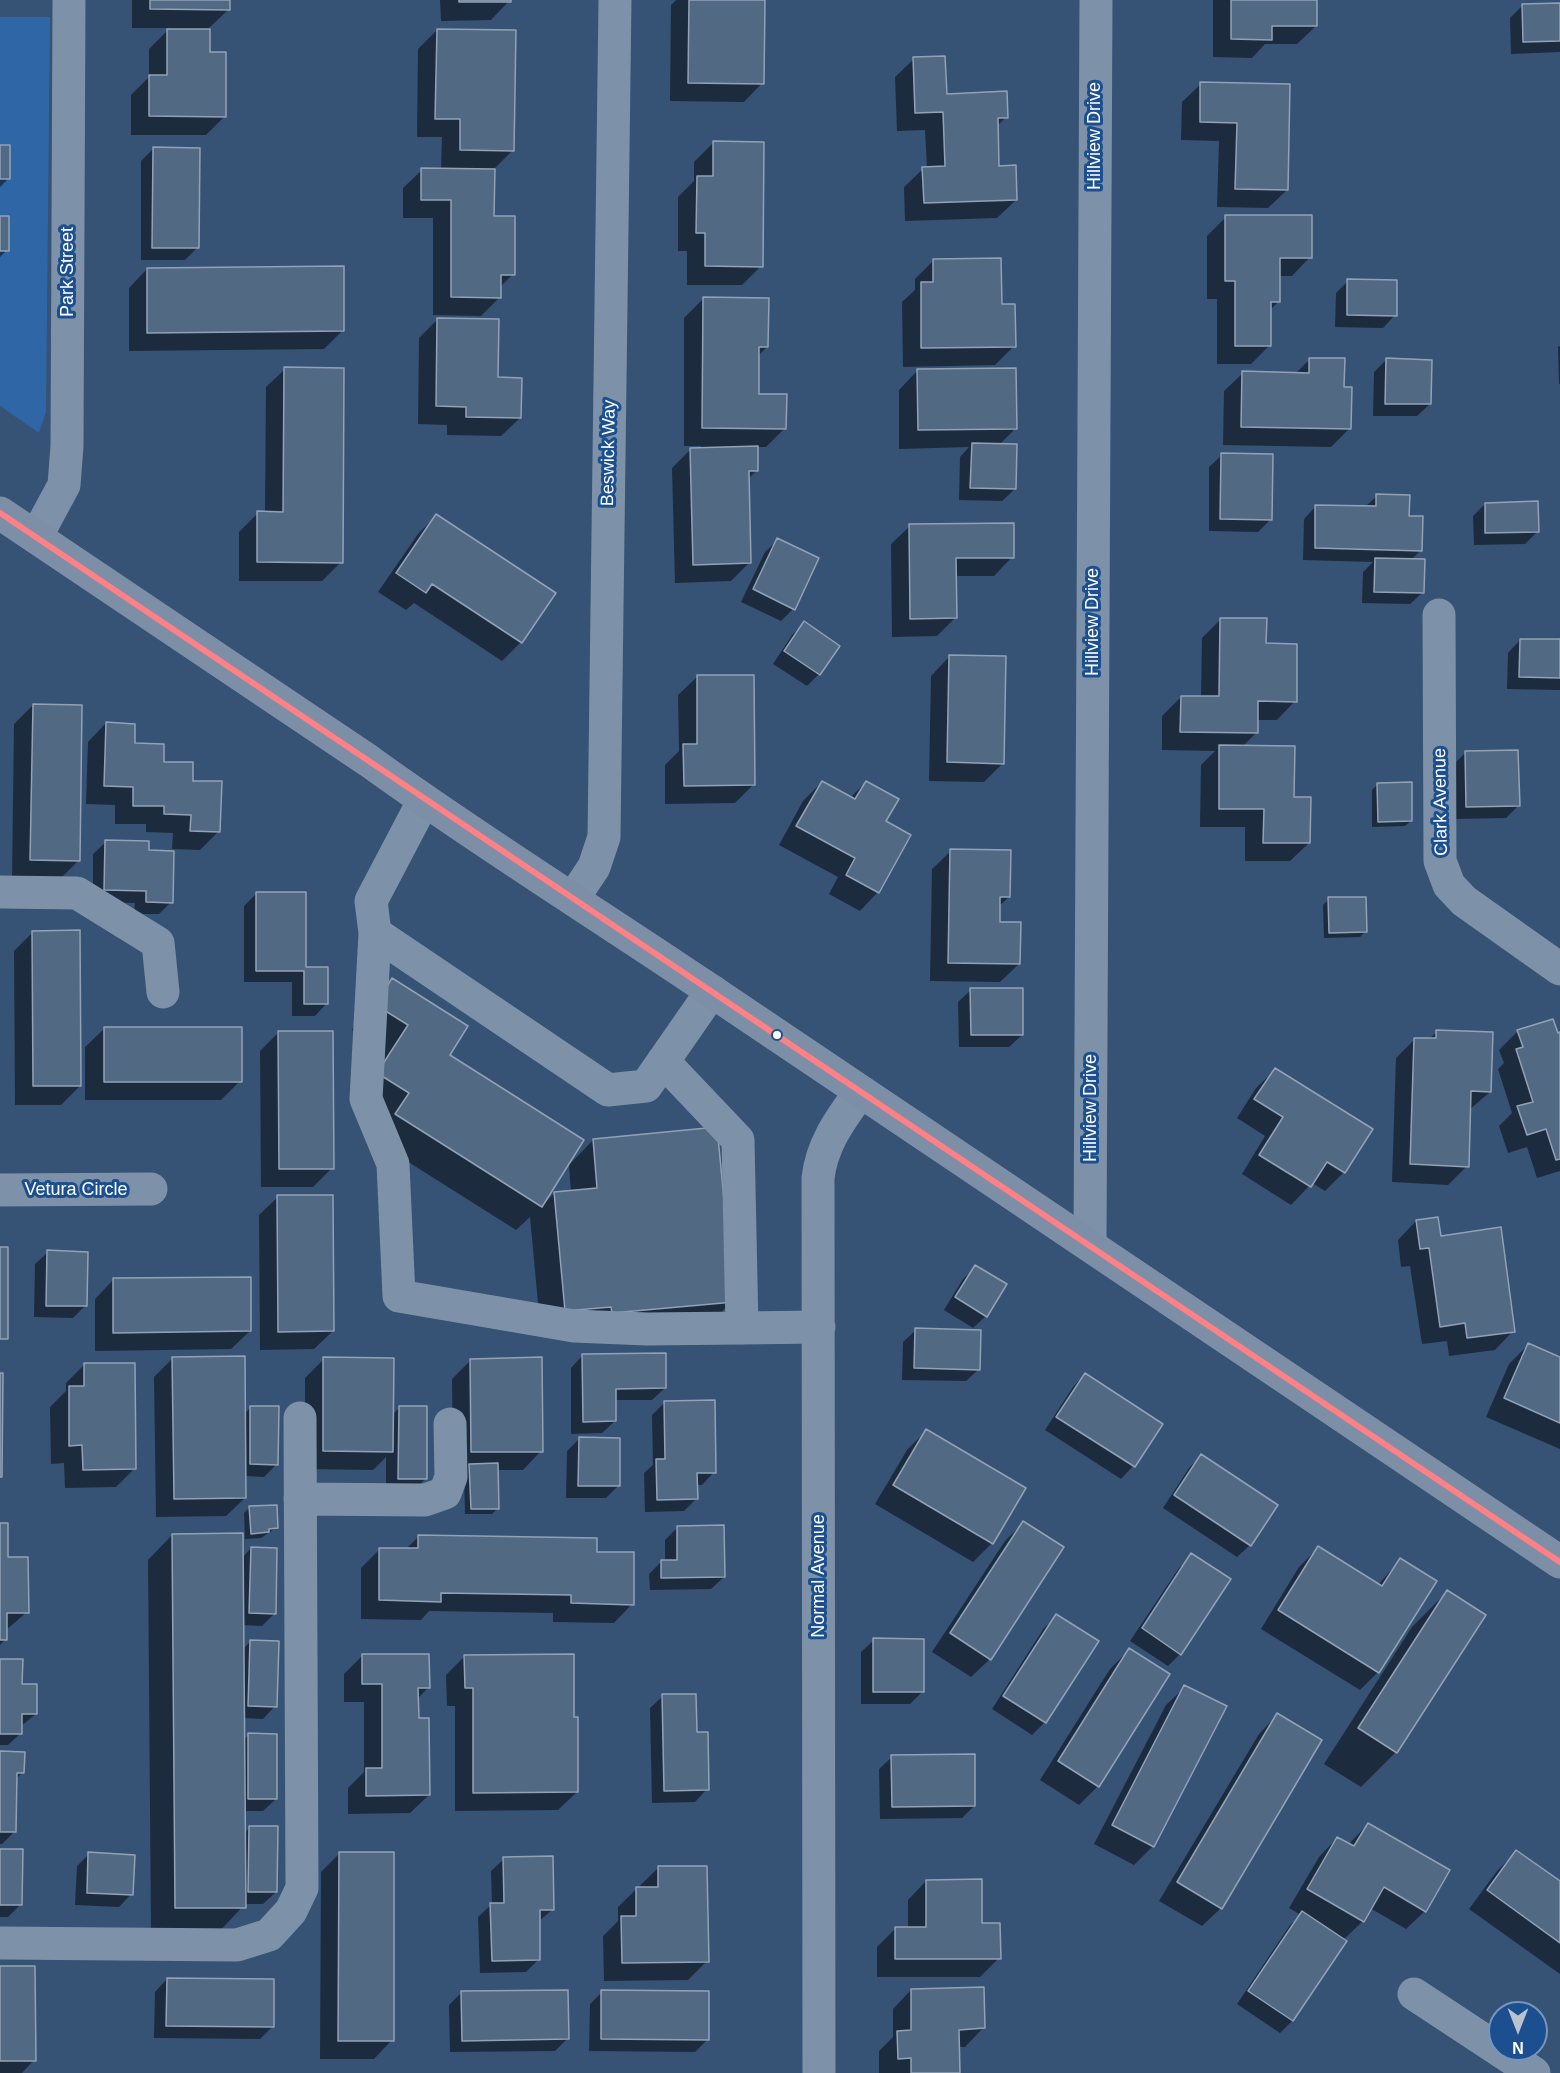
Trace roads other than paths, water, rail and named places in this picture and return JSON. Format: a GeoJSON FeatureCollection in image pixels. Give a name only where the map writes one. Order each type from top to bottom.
{"type":"FeatureCollection","features":[{"type":"Feature","properties":{"kind":"main road"},"geometry":{"type":"LineString","coordinates":[[0,513],[424,800],[574,897],[860,1092],[1090,1243],[1560,1562]]}},
{"type":"Feature","properties":{"kind":"street","name":"Park Street"},"geometry":{"type":"LineString","coordinates":[[36,537],[64,485],[67,446],[69,0]]}},
{"type":"Feature","properties":{"kind":"street","name":"Beswick Way"},"geometry":{"type":"LineString","coordinates":[[574,897],[594,867],[604,837],[615,0]]}},
{"type":"Feature","properties":{"kind":"street","name":"Hillview Drive"},"geometry":{"type":"LineString","coordinates":[[1090,1243],[1096,0]]}},
{"type":"Feature","properties":{"kind":"street","name":"Clark Avenue"},"geometry":{"type":"LineString","coordinates":[[1439,615],[1440,861],[1449,885],[1464,901],[1560,969]]}},
{"type":"Feature","properties":{"kind":"street"},"geometry":{"type":"LineString","coordinates":[[424,800],[371,901],[375,933],[366,1099],[393,1164],[399,1296],[574,1326],[647,1329],[819,1327]]}},
{"type":"Feature","properties":{"kind":"street"},"geometry":{"type":"LineString","coordinates":[[0,892],[77,893],[158,943],[163,992]]}},
{"type":"Feature","properties":{"kind":"street"},"geometry":{"type":"LineString","coordinates":[[375,933],[608,1090],[646,1086],[712,991]]}},
{"type":"Feature","properties":{"kind":"street"},"geometry":{"type":"LineString","coordinates":[[663,1061],[738,1140],[742,1328]]}},
{"type":"Feature","properties":{"kind":"street","name":"Normal Avenue"},"geometry":{"type":"LineString","coordinates":[[819,2073],[820,1159],[831,1133],[860,1092]]}},
{"type":"Feature","properties":{"kind":"street","name":"Vetura Circle"},"geometry":{"type":"LineString","coordinates":[[0,1190],[151,1189]]}},
{"type":"Feature","properties":{"kind":"street"},"geometry":{"type":"LineString","coordinates":[[0,1942],[237,1945],[269,1935],[291,1911],[302,1888],[300,1418]]}},
{"type":"Feature","properties":{"kind":"street"},"geometry":{"type":"LineString","coordinates":[[300,1499],[425,1500],[445,1493],[451,1477],[450,1424]]}},
{"type":"Feature","properties":{"kind":"street"},"geometry":{"type":"LineString","coordinates":[[1414,1994],[1534,2073]]}}]}
